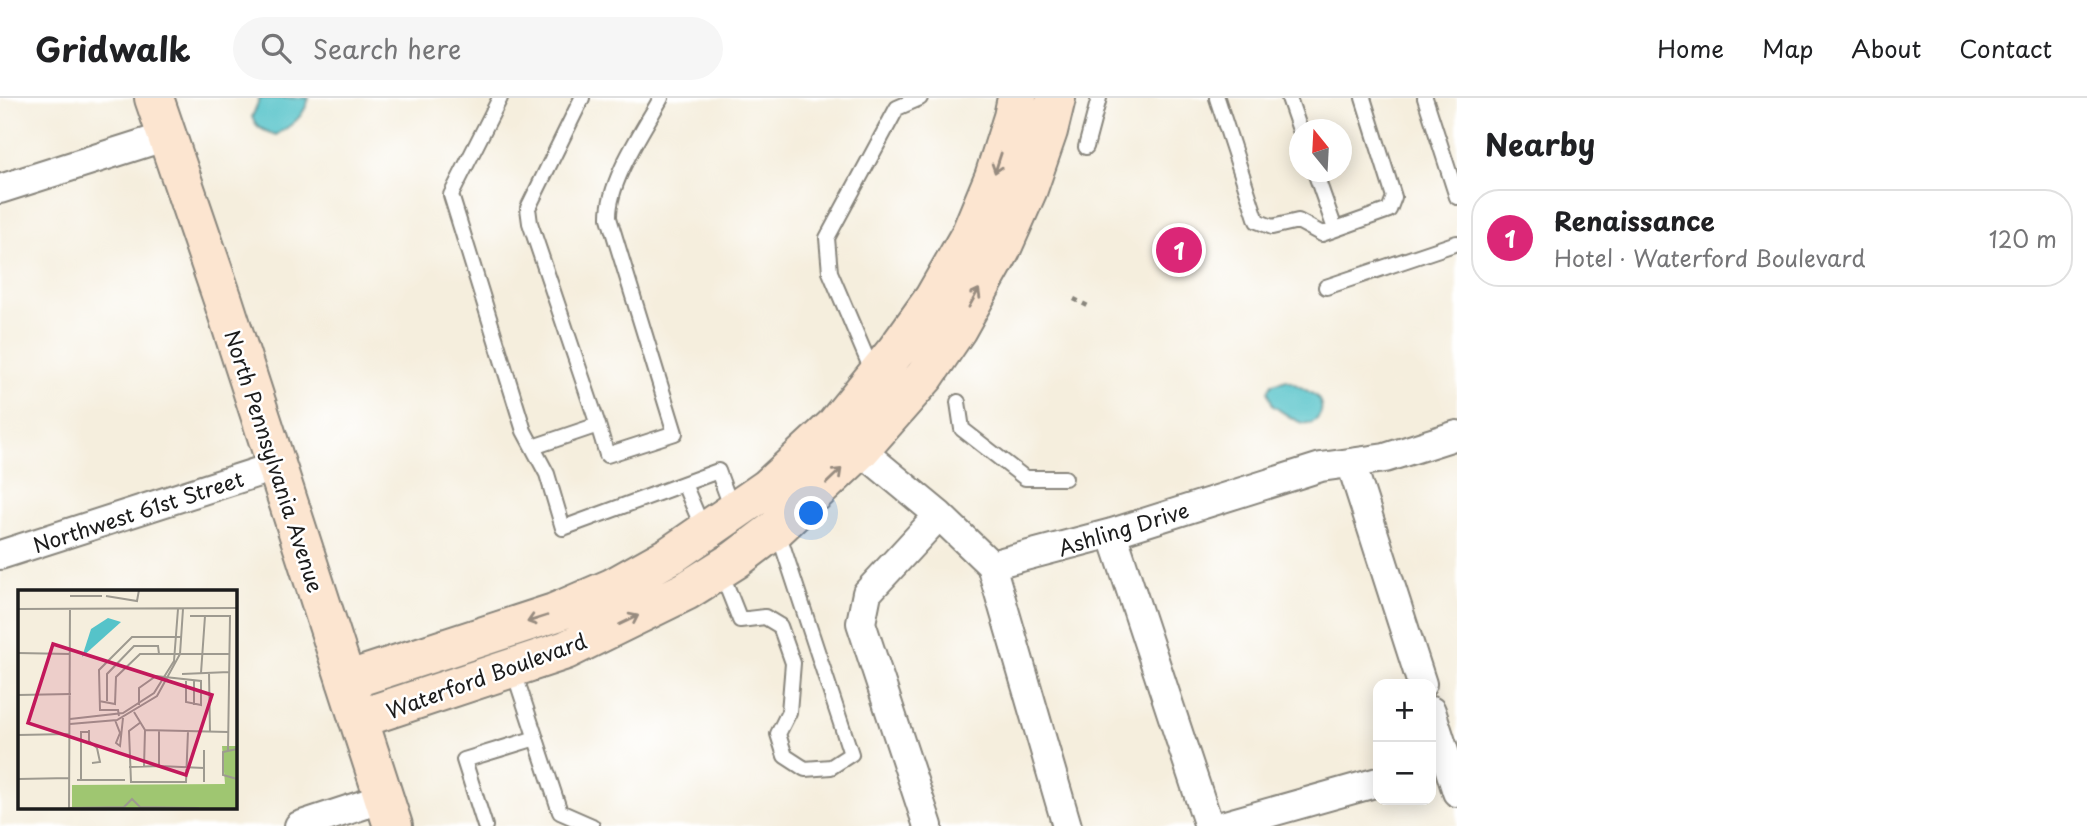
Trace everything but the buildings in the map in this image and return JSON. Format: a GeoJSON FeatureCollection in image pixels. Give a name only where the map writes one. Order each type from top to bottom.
{"type":"FeatureCollection","features":[{"type":"Feature","properties":{"kind":"street","name":"North Pennsylvania Avenue"},"geometry":{"type":"LineString","coordinates":[[154,98],[277,466],[388,812]]}},
{"type":"Feature","properties":{"kind":"street","name":"Waterford Boulevard"},"geometry":{"type":"LineString","coordinates":[[847,438],[875,377],[934,298],[970,235],[994,177],[1017,98]]}},
{"type":"Feature","properties":{"kind":"street","name":"Waterford Boulevard"},"geometry":{"type":"LineString","coordinates":[[346,681],[506,650],[566,650],[686,591],[732,539],[847,438],[925,376],[957,329],[1001,250],[1028,189],[1056,98]]}},
{"type":"Feature","properties":{"kind":"street"},"geometry":{"type":"LineString","coordinates":[[0,189],[167,135]]}},
{"type":"Feature","properties":{"kind":"street","name":"Ashling Drive"},"geometry":{"type":"LineString","coordinates":[[991,565],[1112,533],[1321,467],[1385,458],[1457,435]]}},
{"type":"Feature","properties":{"kind":"street"},"geometry":{"type":"LineString","coordinates":[[847,438],[939,515],[991,565],[1067,826]]}},
{"type":"Feature","properties":{"kind":"street"},"geometry":{"type":"LineString","coordinates":[[1351,463],[1420,679]]}},
{"type":"Feature","properties":{"kind":"street","name":"Northwest 61st Street"},"geometry":{"type":"LineString","coordinates":[[0,555],[277,466]]}},
{"type":"Feature","properties":{"kind":"street"},"geometry":{"type":"LineString","coordinates":[[928,826],[862,623],[867,593],[939,515]]}},
{"type":"Feature","properties":{"kind":"street"},"geometry":{"type":"LineString","coordinates":[[1112,533],[1209,826]]}},
{"type":"Feature","properties":{"kind":"street","name":"Waterford Boulevard"},"geometry":{"type":"LineString","coordinates":[[358,719],[506,650]]}},
{"type":"Feature","properties":{"kind":"street"},"geometry":{"type":"LineString","coordinates":[[1436,730],[1445,763],[1457,792]]}},
{"type":"Feature","properties":{"kind":"street"},"geometry":{"type":"LineString","coordinates":[[1222,826],[1373,783]]}},
{"type":"Feature","properties":{"kind":"street"},"geometry":{"type":"LineString","coordinates":[[299,826],[388,812]]}},
{"type":"Feature","properties":{"kind":"lane"},"geometry":{"type":"LineString","coordinates":[[500,98],[451,195],[524,432],[547,474],[563,528],[718,471],[732,539],[740,620],[765,617],[780,626],[793,663],[789,712],[778,734],[785,755],[805,769],[831,767],[851,754],[732,539],[684,484]]}},
{"type":"Feature","properties":{"kind":"lane"},"geometry":{"type":"LineString","coordinates":[[582,98],[528,208],[530,223],[607,455],[675,433],[609,218],[609,204],[614,186],[661,98]]}},
{"type":"Feature","properties":{"kind":"lane"},"geometry":{"type":"LineString","coordinates":[[875,377],[830,272],[827,238],[897,108],[920,98]]}},
{"type":"Feature","properties":{"kind":"lane"},"geometry":{"type":"LineString","coordinates":[[1086,147],[1099,98]]}},
{"type":"Feature","properties":{"kind":"lane"},"geometry":{"type":"LineString","coordinates":[[1217,98],[1257,222],[1272,227],[1298,220],[1322,234],[1389,210],[1394,197],[1363,98]]}},
{"type":"Feature","properties":{"kind":"lane"},"geometry":{"type":"LineString","coordinates":[[1289,98],[1296,119]]}},
{"type":"Feature","properties":{"kind":"lane"},"geometry":{"type":"LineString","coordinates":[[1425,98],[1457,197]]}},
{"type":"Feature","properties":{"kind":"lane"},"geometry":{"type":"LineString","coordinates":[[1319,182],[1335,229]]}},
{"type":"Feature","properties":{"kind":"lane"},"geometry":{"type":"LineString","coordinates":[[1325,288],[1457,243]]}},
{"type":"Feature","properties":{"kind":"lane"},"geometry":{"type":"LineString","coordinates":[[958,402],[962,429],[1025,478],[1065,478]]}},
{"type":"Feature","properties":{"kind":"lane"},"geometry":{"type":"LineString","coordinates":[[533,447],[598,425]]}},
{"type":"Feature","properties":{"kind":"lane"},"geometry":{"type":"LineString","coordinates":[[506,650],[560,812],[592,826]]}},
{"type":"Feature","properties":{"kind":"lane"},"geometry":{"type":"LineString","coordinates":[[485,826],[464,760],[536,738]]}},
{"type":"Feature","properties":{"kind":"path"},"geometry":{"type":"LineString","coordinates":[[1074,299],[1088,306]]}},
{"type":"Feature","properties":{"kind":"water"},"geometry":{"type":"Polygon","coordinates":[[[260,98],[309,98],[297,120],[276,135],[259,127],[252,117],[260,98]]]}},
{"type":"Feature","properties":{"kind":"water"},"geometry":{"type":"Polygon","coordinates":[[[1287,380],[1317,397],[1321,411],[1313,422],[1300,422],[1273,406],[1268,391],[1272,384],[1287,380]]]}},
{"type":"Feature","properties":{"kind":"place","name":"Renaissance"},"geometry":{"type":"Point","coordinates":[1179,250]}}]}
